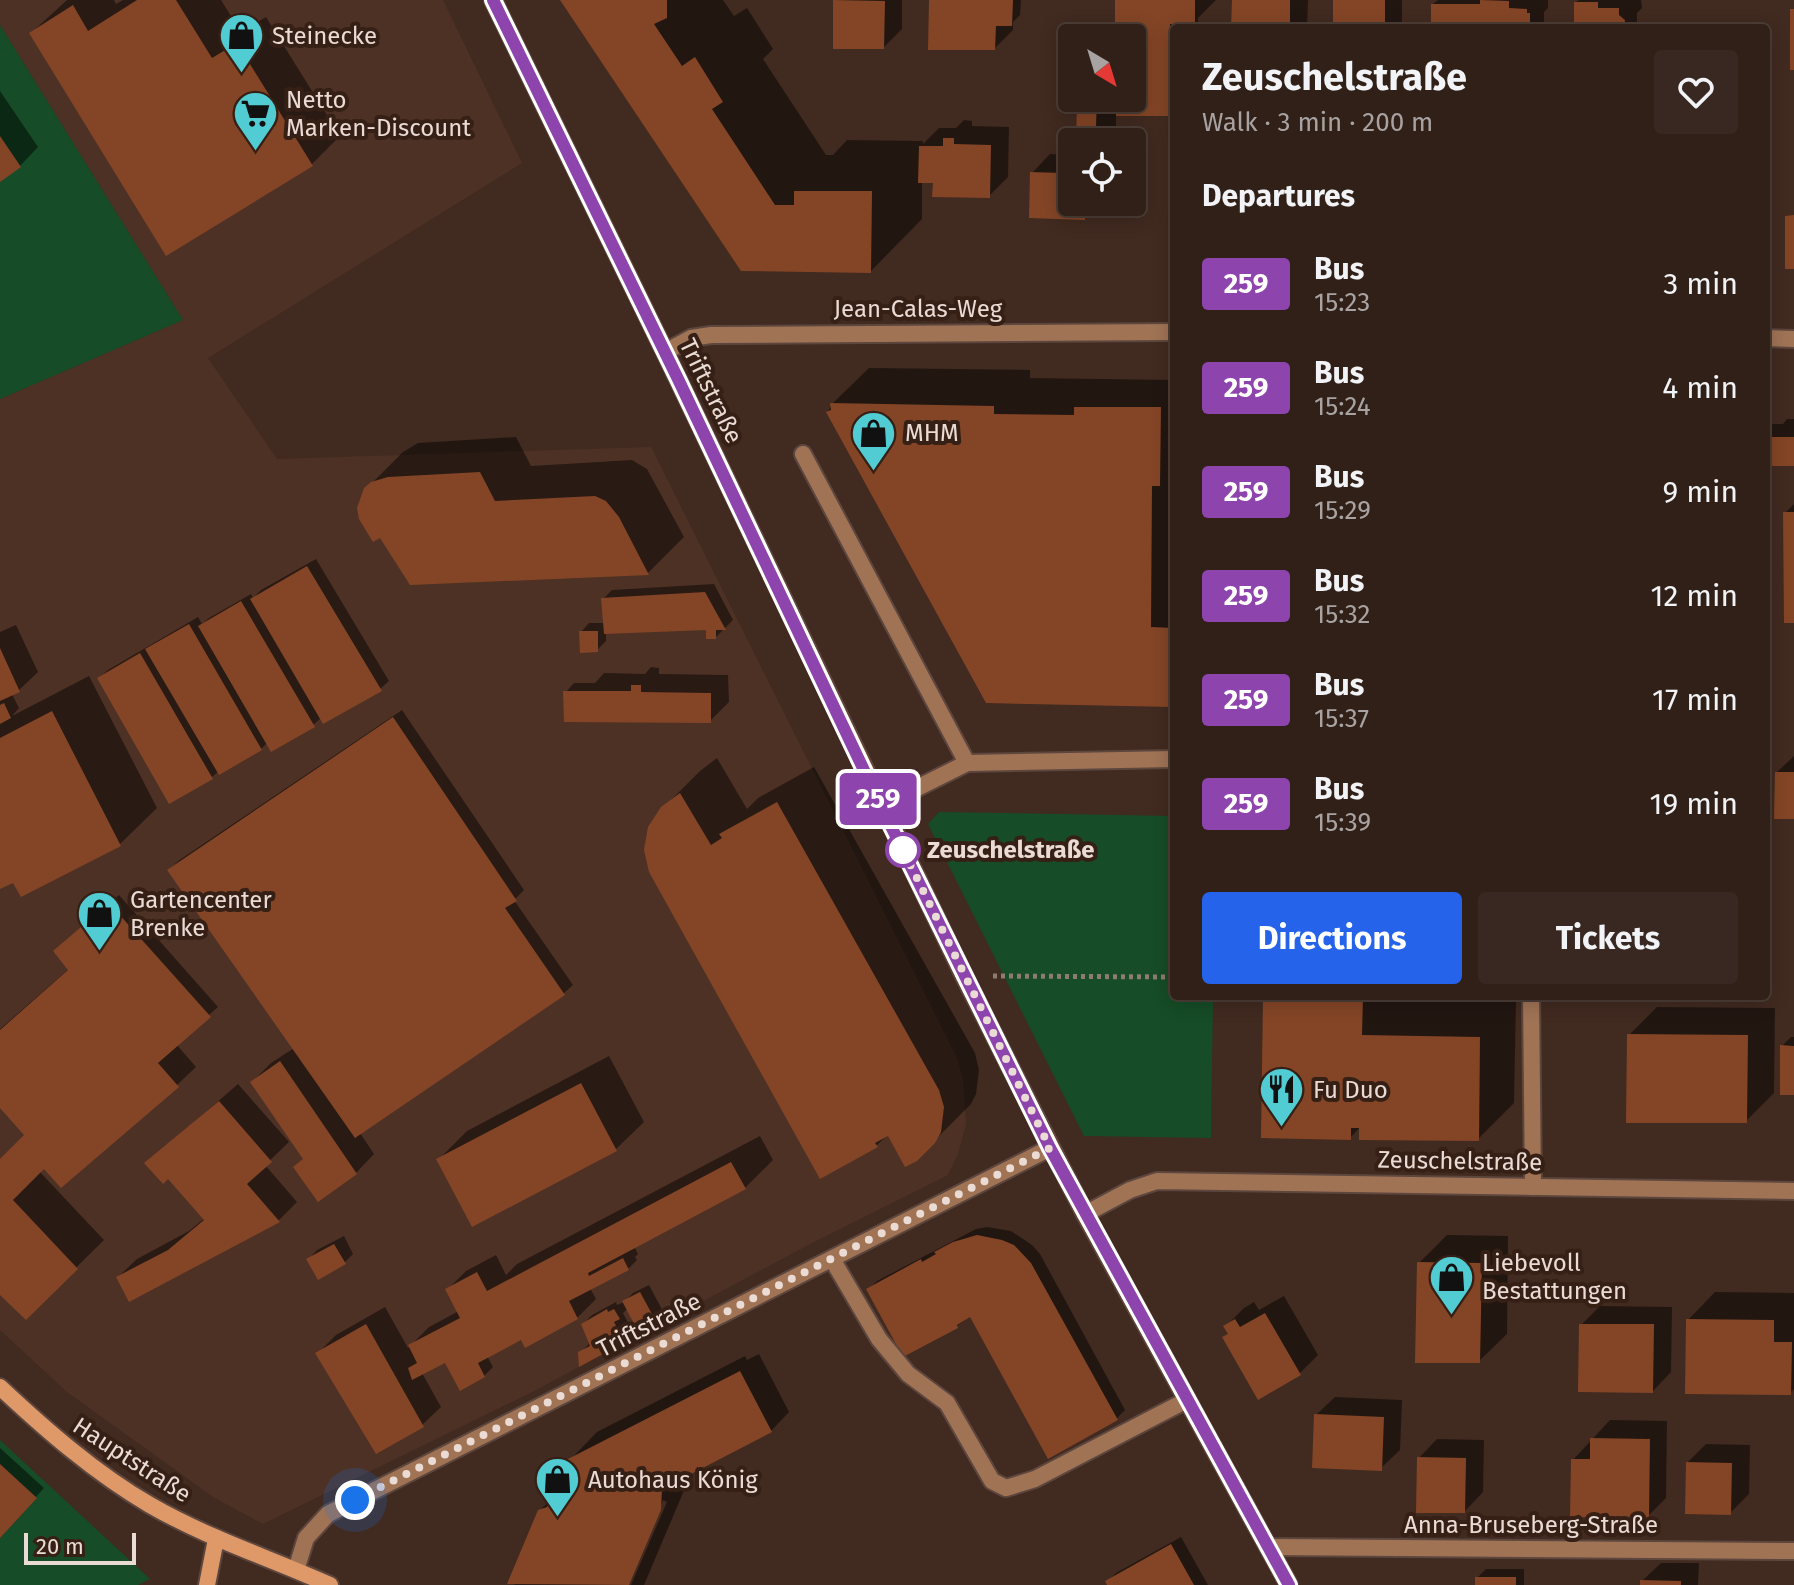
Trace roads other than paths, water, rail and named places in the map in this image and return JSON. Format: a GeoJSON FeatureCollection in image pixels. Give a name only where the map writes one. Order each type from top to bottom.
{"type":"FeatureCollection","features":[{"type":"Feature","properties":{"kind":"main road","name":"Triftstraße"},"geometry":{"type":"LineString","coordinates":[[493,0],[881,806],[1050,1148],[1289,1585]]}},
{"type":"Feature","properties":{"kind":"main road","name":"Hauptstraße"},"geometry":{"type":"LineString","coordinates":[[0,1387],[51,1435],[130,1492],[294,1578],[330,1585]]}},
{"type":"Feature","properties":{"kind":"main road"},"geometry":{"type":"LineString","coordinates":[[207,1585],[216,1539]]}},
{"type":"Feature","properties":{"kind":"street","name":"Jean-Calas-Weg"},"geometry":{"type":"LineString","coordinates":[[665,352],[691,338],[711,335],[1170,332]]}},
{"type":"Feature","properties":{"kind":"street"},"geometry":{"type":"LineString","coordinates":[[1770,338],[1794,339]]}},
{"type":"Feature","properties":{"kind":"street"},"geometry":{"type":"LineString","coordinates":[[803,454],[967,763]]}},
{"type":"Feature","properties":{"kind":"street"},"geometry":{"type":"LineString","coordinates":[[881,806],[967,763],[1170,759]]}},
{"type":"Feature","properties":{"kind":"street"},"geometry":{"type":"LineString","coordinates":[[1531,1000],[1533,1187]]}},
{"type":"Feature","properties":{"kind":"street","name":"Triftstraße"},"geometry":{"type":"LineString","coordinates":[[294,1578],[306,1538],[328,1514],[1050,1148]]}},
{"type":"Feature","properties":{"kind":"street","name":"Zeuschelstraße"},"geometry":{"type":"LineString","coordinates":[[1085,1214],[1130,1190],[1157,1181],[1794,1191]]}},
{"type":"Feature","properties":{"kind":"street"},"geometry":{"type":"LineString","coordinates":[[832,1259],[879,1339],[908,1374],[947,1403],[992,1481],[1006,1488],[1035,1479],[1187,1400]]}},
{"type":"Feature","properties":{"kind":"street","name":"Anna-Bruseberg-Straße"},"geometry":{"type":"LineString","coordinates":[[1268,1547],[1794,1551]]}},
{"type":"Feature","properties":{"kind":"place","name":"Steinecke"},"geometry":{"type":"Point","coordinates":[241,75]}},
{"type":"Feature","properties":{"kind":"place","name":"Netto Marken-Discount"},"geometry":{"type":"Point","coordinates":[255,153]}},
{"type":"Feature","properties":{"kind":"place","name":"MHM"},"geometry":{"type":"Point","coordinates":[874,472]}},
{"type":"Feature","properties":{"kind":"place","name":"Zeuschelstraße"},"geometry":{"type":"Point","coordinates":[903,850]}},
{"type":"Feature","properties":{"kind":"place","name":"Gartencenter Brenke"},"geometry":{"type":"Point","coordinates":[99,953]}},
{"type":"Feature","properties":{"kind":"place","name":"Fu Duo"},"geometry":{"type":"Point","coordinates":[1282,1129]}},
{"type":"Feature","properties":{"kind":"place","name":"Liebevoll Bestattungen"},"geometry":{"type":"Point","coordinates":[1451,1316]}},
{"type":"Feature","properties":{"kind":"place","name":"Autohaus König"},"geometry":{"type":"Point","coordinates":[557,1519]}}]}
